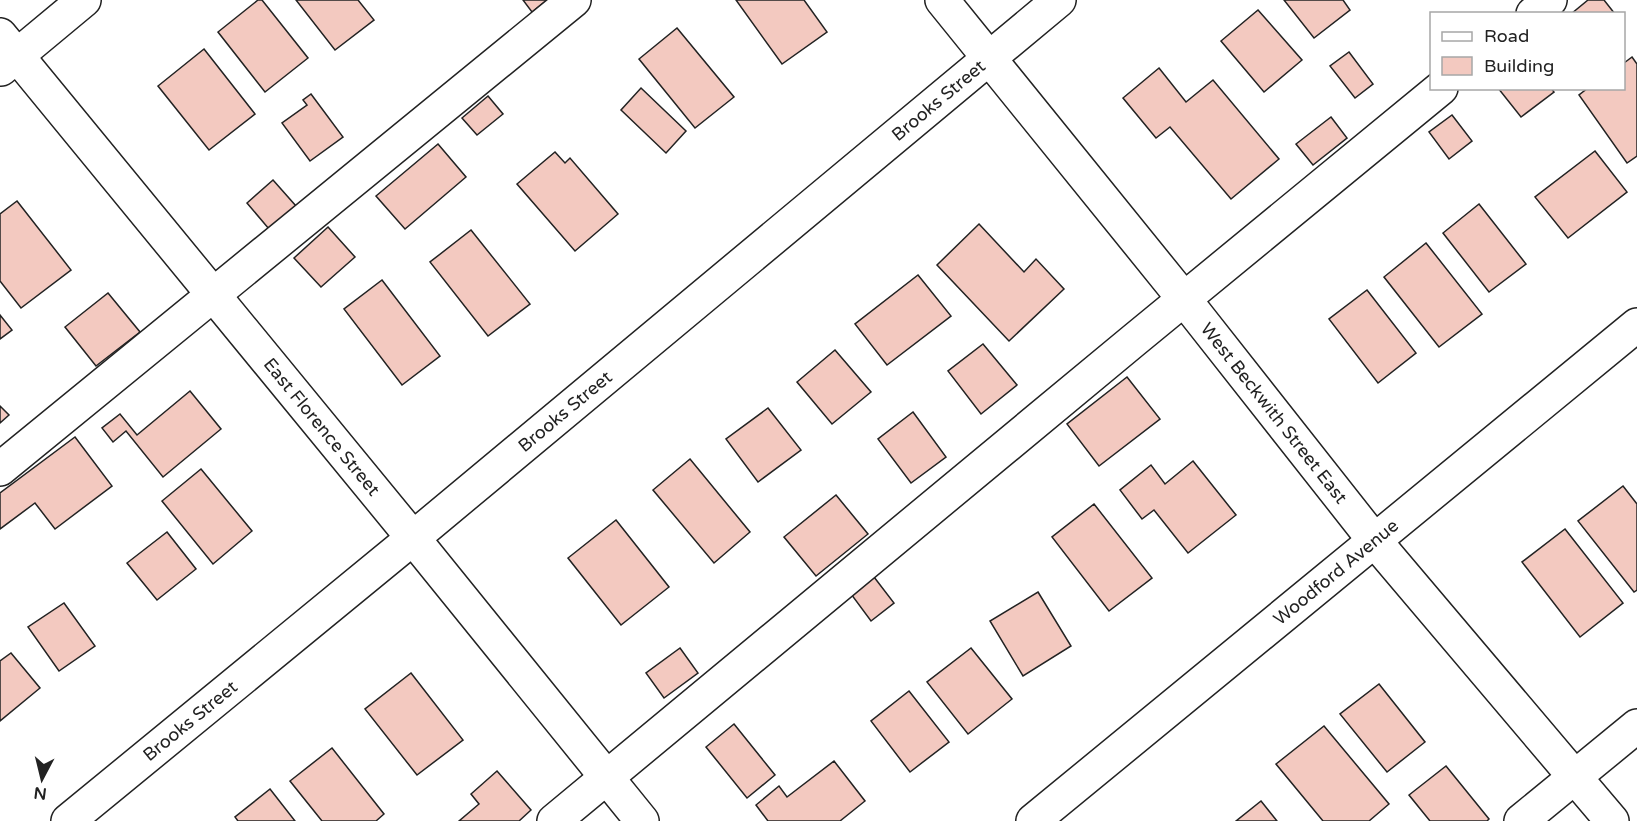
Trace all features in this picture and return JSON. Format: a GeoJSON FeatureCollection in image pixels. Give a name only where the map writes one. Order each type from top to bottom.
{"type":"FeatureCollection","features":[{"type":"Feature","properties":{"kind":"main road"},"geometry":{"type":"LineString","coordinates":[[6,54],[84,0]]}},
{"type":"Feature","properties":{"kind":"main road"},"geometry":{"type":"LineString","coordinates":[[0,469],[574,0]]}},
{"type":"Feature","properties":{"kind":"main road","name":"West Beckwith Street East"},"geometry":{"type":"LineString","coordinates":[[942,0],[1184,298],[1374,540],[1612,821]]}},
{"type":"Feature","properties":{"kind":"main road","name":"Brooks Street"},"geometry":{"type":"LineString","coordinates":[[68,821],[413,538],[1059,0]]}},
{"type":"Feature","properties":{"kind":"main road"},"geometry":{"type":"LineString","coordinates":[[1535,12],[1550,0]]}},
{"type":"Feature","properties":{"kind":"main road","name":"East Florence Street"},"geometry":{"type":"LineString","coordinates":[[6,54],[213,294],[642,821]]}},
{"type":"Feature","properties":{"kind":"main road"},"geometry":{"type":"LineString","coordinates":[[554,821],[1184,298],[1439,90]]}},
{"type":"Feature","properties":{"kind":"main road","name":"Woodford Avenue"},"geometry":{"type":"LineString","coordinates":[[1034,821],[1637,325]]}},
{"type":"Feature","properties":{"kind":"main road"},"geometry":{"type":"LineString","coordinates":[[1521,821],[1637,726]]}},
{"type":"Feature","properties":{"kind":"building"},"geometry":{"type":"Polygon","coordinates":[[[258,0],[262,0],[308,58],[265,92],[218,32],[258,0]]]}},
{"type":"Feature","properties":{"kind":"building"},"geometry":{"type":"Polygon","coordinates":[[[296,0],[358,0],[374,20],[335,50],[296,0]]]}},
{"type":"Feature","properties":{"kind":"building"},"geometry":{"type":"Polygon","coordinates":[[[523,0],[547,0],[532,12],[523,0]]]}},
{"type":"Feature","properties":{"kind":"building"},"geometry":{"type":"Polygon","coordinates":[[[736,0],[804,0],[827,32],[782,64],[736,0]]]}},
{"type":"Feature","properties":{"kind":"building"},"geometry":{"type":"Polygon","coordinates":[[[1284,0],[1343,0],[1350,10],[1314,38],[1284,0]]]}},
{"type":"Feature","properties":{"kind":"building"},"geometry":{"type":"Polygon","coordinates":[[[1588,0],[1604,0],[1613,12],[1573,12],[1588,0]]]}},
{"type":"Feature","properties":{"kind":"building"},"geometry":{"type":"Polygon","coordinates":[[[1258,10],[1302,60],[1264,92],[1221,41],[1258,10]]]}},
{"type":"Feature","properties":{"kind":"building"},"geometry":{"type":"Polygon","coordinates":[[[677,28],[734,97],[695,128],[639,59],[677,28]]]}},
{"type":"Feature","properties":{"kind":"building"},"geometry":{"type":"Polygon","coordinates":[[[204,49],[255,114],[209,150],[158,86],[204,49]]]}},
{"type":"Feature","properties":{"kind":"building"},"geometry":{"type":"Polygon","coordinates":[[[1349,52],[1373,84],[1355,98],[1330,66],[1349,52]]]}},
{"type":"Feature","properties":{"kind":"building"},"geometry":{"type":"Polygon","coordinates":[[[1632,57],[1637,64],[1637,156],[1627,163],[1579,95],[1585,90],[1625,90],[1625,62],[1632,57]]]}},
{"type":"Feature","properties":{"kind":"building"},"geometry":{"type":"Polygon","coordinates":[[[1159,68],[1186,102],[1213,80],[1279,159],[1231,199],[1170,127],[1156,138],[1123,98],[1159,68]]]}},
{"type":"Feature","properties":{"kind":"building"},"geometry":{"type":"Polygon","coordinates":[[[641,88],[686,131],[666,153],[621,110],[641,88]]]}},
{"type":"Feature","properties":{"kind":"building"},"geometry":{"type":"Polygon","coordinates":[[[1500,90],[1552,90],[1554,92],[1521,117],[1500,90]]]}},
{"type":"Feature","properties":{"kind":"building"},"geometry":{"type":"Polygon","coordinates":[[[311,94],[343,137],[310,161],[282,123],[307,105],[303,100],[311,94]]]}},
{"type":"Feature","properties":{"kind":"building"},"geometry":{"type":"Polygon","coordinates":[[[488,96],[503,114],[477,135],[462,118],[488,96]]]}},
{"type":"Feature","properties":{"kind":"building"},"geometry":{"type":"Polygon","coordinates":[[[1452,115],[1472,141],[1449,159],[1429,132],[1452,115]]]}},
{"type":"Feature","properties":{"kind":"building"},"geometry":{"type":"Polygon","coordinates":[[[1331,117],[1347,138],[1313,165],[1296,144],[1331,117]]]}},
{"type":"Feature","properties":{"kind":"building"},"geometry":{"type":"Polygon","coordinates":[[[438,144],[466,177],[405,229],[376,196],[438,144]]]}},
{"type":"Feature","properties":{"kind":"building"},"geometry":{"type":"Polygon","coordinates":[[[1595,151],[1627,192],[1568,238],[1535,197],[1595,151]]]}},
{"type":"Feature","properties":{"kind":"building"},"geometry":{"type":"Polygon","coordinates":[[[555,152],[565,163],[570,158],[618,214],[575,251],[517,184],[555,152]]]}},
{"type":"Feature","properties":{"kind":"building"},"geometry":{"type":"Polygon","coordinates":[[[273,180],[296,206],[269,229],[247,203],[273,180]]]}},
{"type":"Feature","properties":{"kind":"building"},"geometry":{"type":"Polygon","coordinates":[[[17,201],[71,270],[21,308],[0,281],[0,214],[17,201]]]}},
{"type":"Feature","properties":{"kind":"building"},"geometry":{"type":"Polygon","coordinates":[[[1479,204],[1526,264],[1489,292],[1443,233],[1479,204]]]}},
{"type":"Feature","properties":{"kind":"building"},"geometry":{"type":"Polygon","coordinates":[[[979,224],[1024,272],[1036,259],[1064,289],[1009,341],[937,265],[979,224]]]}},
{"type":"Feature","properties":{"kind":"building"},"geometry":{"type":"Polygon","coordinates":[[[328,227],[355,257],[321,287],[294,258],[328,227]]]}},
{"type":"Feature","properties":{"kind":"building"},"geometry":{"type":"Polygon","coordinates":[[[471,230],[530,304],[488,336],[430,262],[471,230]]]}},
{"type":"Feature","properties":{"kind":"building"},"geometry":{"type":"Polygon","coordinates":[[[1426,243],[1482,314],[1439,347],[1384,277],[1426,243]]]}},
{"type":"Feature","properties":{"kind":"building"},"geometry":{"type":"Polygon","coordinates":[[[918,275],[951,316],[887,365],[855,324],[918,275]]]}},
{"type":"Feature","properties":{"kind":"building"},"geometry":{"type":"Polygon","coordinates":[[[382,280],[440,356],[402,385],[344,309],[382,280]]]}},
{"type":"Feature","properties":{"kind":"building"},"geometry":{"type":"Polygon","coordinates":[[[1367,290],[1416,353],[1378,383],[1329,319],[1367,290]]]}},
{"type":"Feature","properties":{"kind":"building"},"geometry":{"type":"Polygon","coordinates":[[[108,293],[140,332],[96,366],[65,327],[108,293]]]}},
{"type":"Feature","properties":{"kind":"building"},"geometry":{"type":"Polygon","coordinates":[[[0,315],[12,330],[0,339],[0,315]]]}},
{"type":"Feature","properties":{"kind":"building"},"geometry":{"type":"Polygon","coordinates":[[[983,344],[1017,385],[981,414],[948,371],[983,344]]]}},
{"type":"Feature","properties":{"kind":"building"},"geometry":{"type":"Polygon","coordinates":[[[835,350],[871,392],[832,424],[797,382],[835,350]]]}},
{"type":"Feature","properties":{"kind":"building"},"geometry":{"type":"Polygon","coordinates":[[[1127,377],[1160,419],[1099,466],[1067,424],[1127,377]]]}},
{"type":"Feature","properties":{"kind":"building"},"geometry":{"type":"Polygon","coordinates":[[[190,391],[221,429],[163,477],[126,431],[113,442],[102,428],[120,414],[137,435],[190,391]]]}},
{"type":"Feature","properties":{"kind":"building"},"geometry":{"type":"Polygon","coordinates":[[[0,406],[9,415],[0,423],[0,406]]]}},
{"type":"Feature","properties":{"kind":"building"},"geometry":{"type":"Polygon","coordinates":[[[768,408],[801,450],[758,482],[726,439],[768,408]]]}},
{"type":"Feature","properties":{"kind":"building"},"geometry":{"type":"Polygon","coordinates":[[[913,412],[946,457],[911,483],[878,439],[913,412]]]}},
{"type":"Feature","properties":{"kind":"building"},"geometry":{"type":"Polygon","coordinates":[[[75,437],[112,486],[55,529],[35,503],[0,529],[0,493],[75,437]]]}},
{"type":"Feature","properties":{"kind":"building"},"geometry":{"type":"Polygon","coordinates":[[[690,459],[750,532],[714,563],[653,490],[690,459]]]}},
{"type":"Feature","properties":{"kind":"building"},"geometry":{"type":"Polygon","coordinates":[[[1193,461],[1236,515],[1188,553],[1154,510],[1142,519],[1120,490],[1151,465],[1165,484],[1193,461]]]}},
{"type":"Feature","properties":{"kind":"building"},"geometry":{"type":"Polygon","coordinates":[[[201,469],[252,531],[213,564],[162,501],[201,469]]]}},
{"type":"Feature","properties":{"kind":"building"},"geometry":{"type":"Polygon","coordinates":[[[1623,486],[1637,504],[1637,590],[1634,592],[1578,521],[1623,486]]]}},
{"type":"Feature","properties":{"kind":"building"},"geometry":{"type":"Polygon","coordinates":[[[836,495],[868,534],[816,576],[784,537],[836,495]]]}},
{"type":"Feature","properties":{"kind":"building"},"geometry":{"type":"Polygon","coordinates":[[[1094,504],[1152,578],[1109,611],[1052,537],[1094,504]]]}},
{"type":"Feature","properties":{"kind":"building"},"geometry":{"type":"Polygon","coordinates":[[[616,520],[669,587],[621,625],[568,558],[616,520]]]}},
{"type":"Feature","properties":{"kind":"building"},"geometry":{"type":"Polygon","coordinates":[[[1565,529],[1623,603],[1580,637],[1522,562],[1565,529]]]}},
{"type":"Feature","properties":{"kind":"building"},"geometry":{"type":"Polygon","coordinates":[[[167,532],[196,569],[157,600],[127,563],[167,532]]]}},
{"type":"Feature","properties":{"kind":"building"},"geometry":{"type":"Polygon","coordinates":[[[874,577],[894,603],[871,621],[851,594],[874,577]]]}},
{"type":"Feature","properties":{"kind":"building"},"geometry":{"type":"Polygon","coordinates":[[[1038,592],[1071,646],[1023,676],[990,621],[1038,592]]]}},
{"type":"Feature","properties":{"kind":"building"},"geometry":{"type":"Polygon","coordinates":[[[64,603],[95,646],[59,671],[28,627],[64,603]]]}},
{"type":"Feature","properties":{"kind":"building"},"geometry":{"type":"Polygon","coordinates":[[[680,648],[698,673],[664,698],[646,673],[680,648]]]}},
{"type":"Feature","properties":{"kind":"building"},"geometry":{"type":"Polygon","coordinates":[[[971,648],[1012,699],[968,734],[927,682],[971,648]]]}},
{"type":"Feature","properties":{"kind":"building"},"geometry":{"type":"Polygon","coordinates":[[[11,653],[40,688],[0,721],[0,661],[11,653]]]}},
{"type":"Feature","properties":{"kind":"building"},"geometry":{"type":"Polygon","coordinates":[[[411,673],[463,740],[417,775],[365,709],[411,673]]]}},
{"type":"Feature","properties":{"kind":"building"},"geometry":{"type":"Polygon","coordinates":[[[1379,684],[1425,742],[1387,772],[1340,714],[1379,684]]]}},
{"type":"Feature","properties":{"kind":"building"},"geometry":{"type":"Polygon","coordinates":[[[909,691],[949,742],[910,772],[871,721],[909,691]]]}},
{"type":"Feature","properties":{"kind":"building"},"geometry":{"type":"Polygon","coordinates":[[[734,724],[775,775],[747,798],[706,747],[734,724]]]}},
{"type":"Feature","properties":{"kind":"building"},"geometry":{"type":"Polygon","coordinates":[[[1324,726],[1389,804],[1369,821],[1323,821],[1276,764],[1324,726]]]}},
{"type":"Feature","properties":{"kind":"building"},"geometry":{"type":"Polygon","coordinates":[[[332,748],[384,814],[376,821],[322,821],[290,781],[332,748]]]}},
{"type":"Feature","properties":{"kind":"building"},"geometry":{"type":"Polygon","coordinates":[[[834,761],[865,801],[840,821],[768,821],[756,805],[779,786],[787,797],[834,761]]]}},
{"type":"Feature","properties":{"kind":"building"},"geometry":{"type":"Polygon","coordinates":[[[1446,766],[1489,819],[1487,821],[1430,821],[1409,795],[1446,766]]]}},
{"type":"Feature","properties":{"kind":"building"},"geometry":{"type":"Polygon","coordinates":[[[497,771],[531,810],[519,821],[459,821],[479,804],[471,794],[497,771]]]}},
{"type":"Feature","properties":{"kind":"building"},"geometry":{"type":"Polygon","coordinates":[[[270,789],[295,821],[238,821],[235,817],[270,789]]]}},
{"type":"Feature","properties":{"kind":"building"},"geometry":{"type":"Polygon","coordinates":[[[1261,801],[1277,821],[1236,821],[1261,801]]]}}]}
